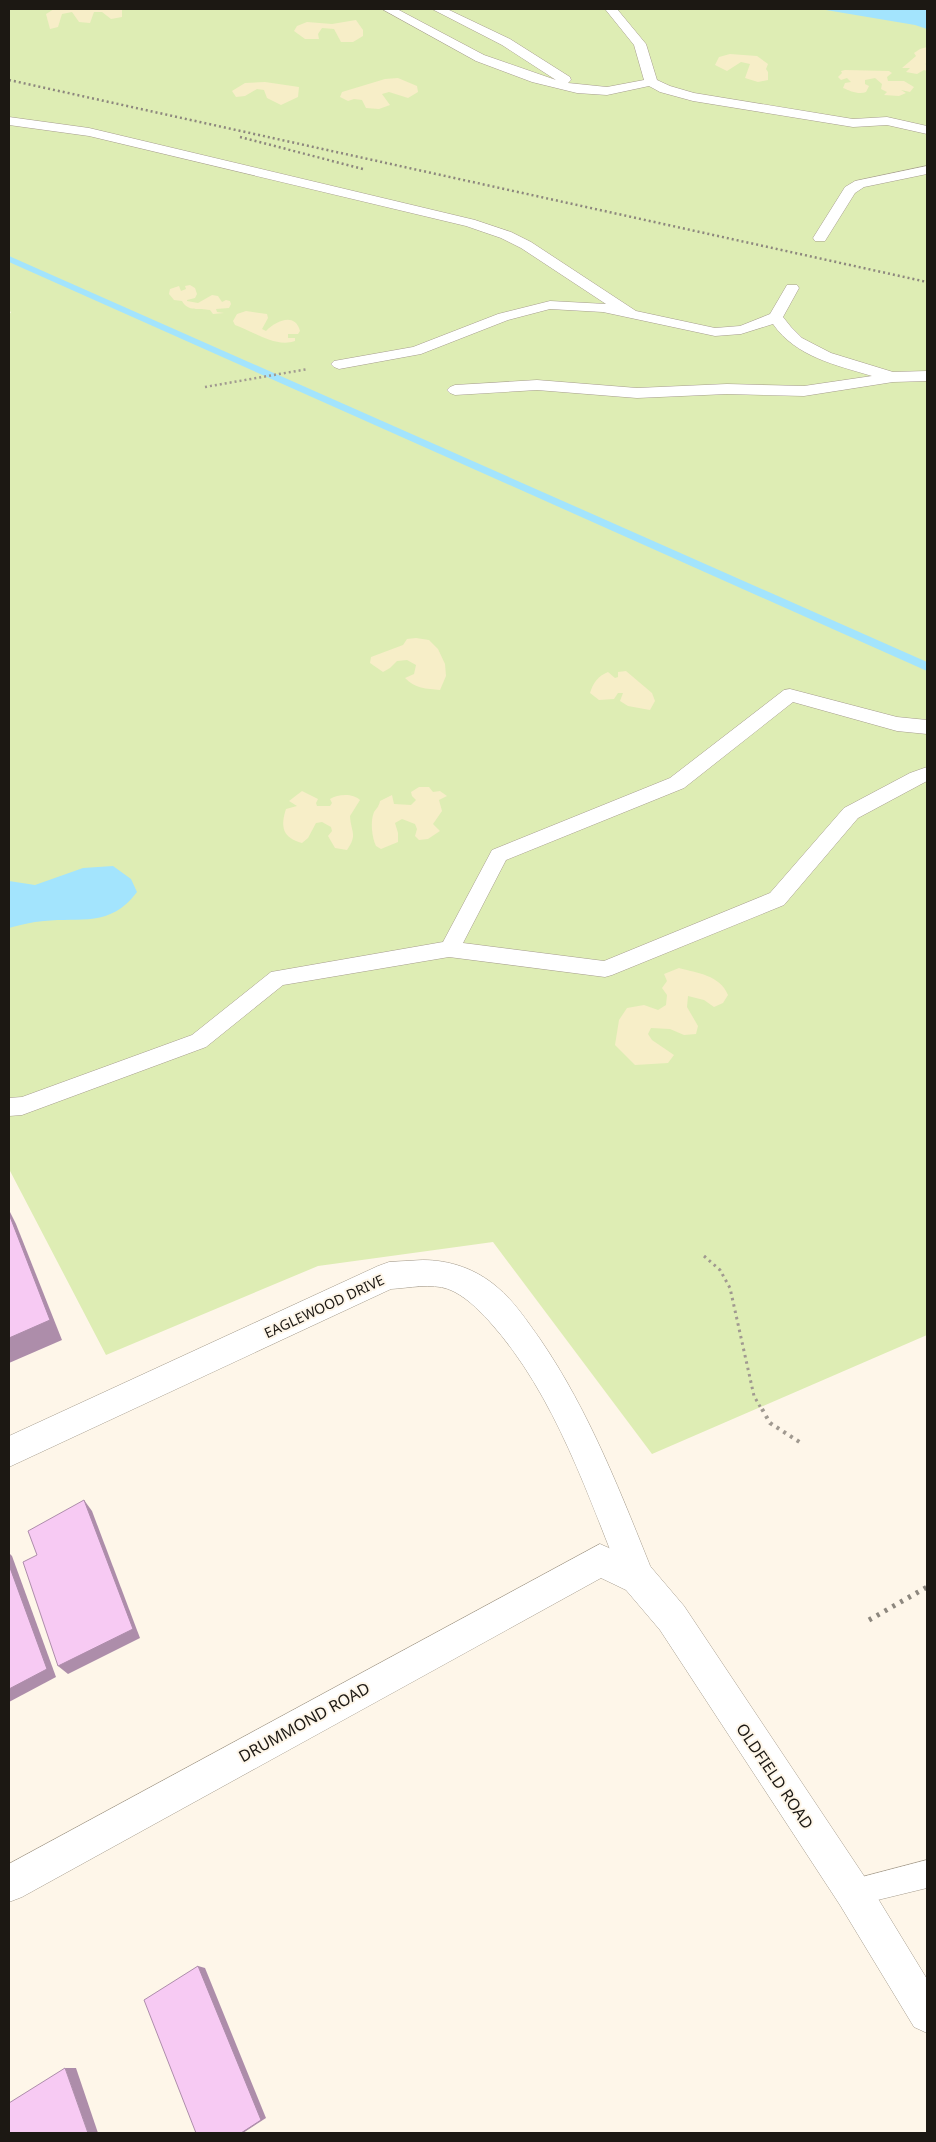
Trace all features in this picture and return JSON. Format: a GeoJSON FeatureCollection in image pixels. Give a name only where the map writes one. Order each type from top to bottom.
{"type":"FeatureCollection","features":[{"type":"Feature","properties":{"kind":"street","name":"EAGLEWOOD DRIVE"},"geometry":{"type":"LineString","coordinates":[[9,1452],[389,1276],[429,1272],[457,1278],[485,1295],[517,1329],[564,1407],[607,1501],[638,1578]]}},
{"type":"Feature","properties":{"kind":"street","name":"OLDFIELD ROAD"},"geometry":{"type":"LineString","coordinates":[[600,1560],[638,1578],[672,1618],[852,1892],[927,2014]]}},
{"type":"Feature","properties":{"kind":"street","name":"DRUMMOND ROAD"},"geometry":{"type":"LineString","coordinates":[[9,1884],[600,1560]]}},
{"type":"Feature","properties":{"kind":"lane"},"geometry":{"type":"LineString","coordinates":[[388,9],[480,58],[537,80],[577,89],[607,92],[651,82],[665,89],[693,97],[853,123],[887,120],[927,130]]}},
{"type":"Feature","properties":{"kind":"lane"},"geometry":{"type":"LineString","coordinates":[[438,9],[506,42],[577,89]]}},
{"type":"Feature","properties":{"kind":"lane"},"geometry":{"type":"LineString","coordinates":[[612,9],[640,44],[651,82]]}},
{"type":"Feature","properties":{"kind":"lane"},"geometry":{"type":"LineString","coordinates":[[9,121],[89,132],[470,223],[506,235],[526,245],[631,314]]}},
{"type":"Feature","properties":{"kind":"lane"},"geometry":{"type":"LineString","coordinates":[[820,238],[850,190],[860,184],[927,170]]}},
{"type":"Feature","properties":{"kind":"lane"},"geometry":{"type":"LineString","coordinates":[[338,364],[416,351],[503,317],[550,305],[594,307],[715,332],[741,330],[762,324],[776,317],[792,288]]}},
{"type":"Feature","properties":{"kind":"lane"},"geometry":{"type":"LineString","coordinates":[[776,317],[782,329],[794,340],[810,350],[893,377]]}},
{"type":"Feature","properties":{"kind":"lane"},"geometry":{"type":"LineString","coordinates":[[455,390],[537,385],[637,393],[727,389],[804,391],[893,377],[927,376]]}},
{"type":"Feature","properties":{"kind":"lane"},"geometry":{"type":"LineString","coordinates":[[449,949],[499,855],[677,783],[790,695],[897,724],[927,727]]}},
{"type":"Feature","properties":{"kind":"lane"},"geometry":{"type":"LineString","coordinates":[[9,1107],[22,1106],[199,1041],[278,978],[449,949],[605,969],[777,899],[851,813],[927,774]]}},
{"type":"Feature","properties":{"kind":"lane"},"geometry":{"type":"LineString","coordinates":[[852,1892],[927,1874]]}},
{"type":"Feature","properties":{"kind":"path"},"geometry":{"type":"LineString","coordinates":[[205,387],[338,364]]}},
{"type":"Feature","properties":{"kind":"path"},"geometry":{"type":"LineString","coordinates":[[704,1256],[720,1270],[730,1288],[754,1396],[770,1423],[801,1443]]}},
{"type":"Feature","properties":{"kind":"green space"},"geometry":{"type":"Polygon","coordinates":[[[9,9],[927,9],[927,1335],[652,1454],[493,1242],[318,1266],[106,1355],[9,1169],[9,315],[11,312],[9,311],[9,9]]]}},
{"type":"Feature","properties":{"kind":"sand"},"geometry":{"type":"Polygon","coordinates":[[[54,9],[122,9],[122,17],[111,19],[102,12],[94,12],[90,23],[79,22],[72,12],[62,14],[58,27],[50,29],[46,14],[54,9]]]}},
{"type":"Feature","properties":{"kind":"sand"},"geometry":{"type":"Polygon","coordinates":[[[356,20],[363,30],[363,36],[353,42],[341,42],[334,29],[322,28],[318,34],[319,39],[305,39],[294,31],[297,26],[307,22],[332,24],[356,20]]]}},
{"type":"Feature","properties":{"kind":"sand"},"geometry":{"type":"Polygon","coordinates":[[[927,47],[927,63],[925,64],[927,65],[927,71],[924,70],[917,74],[906,72],[910,68],[902,68],[916,56],[914,53],[927,47]]]}},
{"type":"Feature","properties":{"kind":"sand"},"geometry":{"type":"Polygon","coordinates":[[[730,54],[757,56],[768,64],[766,69],[768,80],[758,82],[745,78],[750,64],[741,62],[727,71],[715,65],[719,57],[730,54]]]}},
{"type":"Feature","properties":{"kind":"sand"},"geometry":{"type":"Polygon","coordinates":[[[841,71],[889,71],[892,73],[887,77],[888,81],[904,81],[914,87],[910,92],[901,90],[906,93],[899,96],[884,95],[887,92],[881,89],[882,84],[875,78],[865,80],[865,84],[869,86],[866,92],[854,92],[843,88],[845,83],[851,82],[847,78],[841,80],[838,77],[842,73],[841,71]]]}},
{"type":"Feature","properties":{"kind":"sand"},"geometry":{"type":"Polygon","coordinates":[[[398,78],[417,86],[418,92],[408,98],[389,92],[382,94],[390,105],[379,109],[366,108],[362,100],[354,99],[348,101],[340,97],[342,92],[385,79],[398,78]]]}},
{"type":"Feature","properties":{"kind":"sand"},"geometry":{"type":"Polygon","coordinates":[[[265,82],[299,87],[298,97],[281,105],[267,98],[264,90],[257,89],[245,96],[236,97],[232,91],[245,83],[265,82]]]}},
{"type":"Feature","properties":{"kind":"sand"},"geometry":{"type":"Polygon","coordinates":[[[190,285],[195,288],[197,294],[195,298],[187,301],[198,303],[212,295],[218,296],[222,302],[230,301],[229,308],[216,309],[217,312],[224,313],[213,314],[210,310],[187,307],[182,301],[174,300],[169,294],[170,289],[179,286],[181,291],[186,289],[185,286],[190,285]]]}},
{"type":"Feature","properties":{"kind":"sand"},"geometry":{"type":"Polygon","coordinates":[[[246,311],[267,314],[268,318],[262,329],[266,331],[275,324],[290,320],[298,325],[300,331],[298,334],[288,334],[288,338],[295,338],[295,341],[287,343],[272,341],[235,325],[233,321],[237,314],[246,311]]]}},
{"type":"Feature","properties":{"kind":"sand"},"geometry":{"type":"Polygon","coordinates":[[[407,639],[429,640],[438,649],[445,664],[446,676],[440,690],[412,684],[405,678],[414,674],[416,665],[407,660],[397,661],[383,672],[370,663],[371,657],[403,645],[407,639]]]}},
{"type":"Feature","properties":{"kind":"sand"},"geometry":{"type":"Polygon","coordinates":[[[626,671],[652,693],[655,701],[650,710],[628,706],[620,701],[623,693],[618,693],[614,699],[599,700],[590,693],[596,680],[604,674],[608,672],[615,678],[618,677],[618,672],[626,671]]]}},
{"type":"Feature","properties":{"kind":"sand"},"geometry":{"type":"Polygon","coordinates":[[[419,787],[429,787],[433,792],[440,791],[447,796],[439,800],[442,811],[433,824],[440,831],[428,839],[419,840],[415,836],[417,829],[415,824],[402,819],[395,823],[398,842],[381,849],[376,846],[372,820],[380,801],[392,795],[394,804],[411,805],[416,800],[411,792],[419,787]]]}},
{"type":"Feature","properties":{"kind":"sand"},"geometry":{"type":"Polygon","coordinates":[[[302,791],[318,799],[317,806],[330,806],[332,803],[330,799],[341,795],[350,795],[360,800],[350,816],[353,837],[347,850],[335,848],[328,836],[332,831],[331,827],[322,822],[316,823],[308,838],[302,843],[287,835],[283,826],[286,809],[297,806],[289,801],[302,791]]]}},
{"type":"Feature","properties":{"kind":"sand"},"geometry":{"type":"Polygon","coordinates":[[[679,968],[700,973],[714,979],[724,988],[728,995],[723,1003],[714,1007],[704,1000],[688,996],[687,1007],[698,1026],[696,1034],[684,1035],[670,1029],[651,1028],[648,1034],[652,1040],[674,1055],[668,1063],[635,1065],[615,1045],[619,1020],[627,1008],[644,1005],[658,1010],[666,1005],[667,995],[662,988],[667,981],[664,974],[679,968]]]}},
{"type":"Feature","properties":{"kind":"water"},"geometry":{"type":"Polygon","coordinates":[[[820,9],[927,9],[927,29],[915,25],[820,9]]]}},
{"type":"Feature","properties":{"kind":"water"},"geometry":{"type":"Polygon","coordinates":[[[113,866],[131,879],[137,892],[116,911],[94,919],[40,921],[9,928],[9,881],[35,885],[83,868],[113,866]]]}},
{"type":"Feature","properties":{"kind":"building"},"geometry":{"type":"Polygon","coordinates":[[[9,1214],[50,1320],[9,1338],[9,1214]]]}},
{"type":"Feature","properties":{"kind":"building"},"geometry":{"type":"Polygon","coordinates":[[[84,1500],[133,1629],[58,1666],[23,1562],[37,1555],[28,1531],[84,1500]]]}},
{"type":"Feature","properties":{"kind":"building"},"geometry":{"type":"Polygon","coordinates":[[[9,1565],[47,1669],[9,1689],[9,1565]]]}},
{"type":"Feature","properties":{"kind":"building"},"geometry":{"type":"Polygon","coordinates":[[[198,1966],[261,2120],[241,2133],[196,2133],[144,2000],[198,1966]]]}},
{"type":"Feature","properties":{"kind":"building"},"geometry":{"type":"Polygon","coordinates":[[[65,2068],[88,2133],[9,2133],[9,2103],[65,2068]]]}},
{"type":"Feature","properties":{"kind":"waterway"},"geometry":{"type":"LineString","coordinates":[[9,259],[927,667]]}},
{"type":"Feature","properties":{"kind":"railway"},"geometry":{"type":"LineString","coordinates":[[9,80],[927,282]]}},
{"type":"Feature","properties":{"kind":"railway"},"geometry":{"type":"LineString","coordinates":[[240,137],[363,169]]}},
{"type":"Feature","properties":{"kind":"railway"},"geometry":{"type":"LineString","coordinates":[[869,1620],[927,1587]]}}]}
